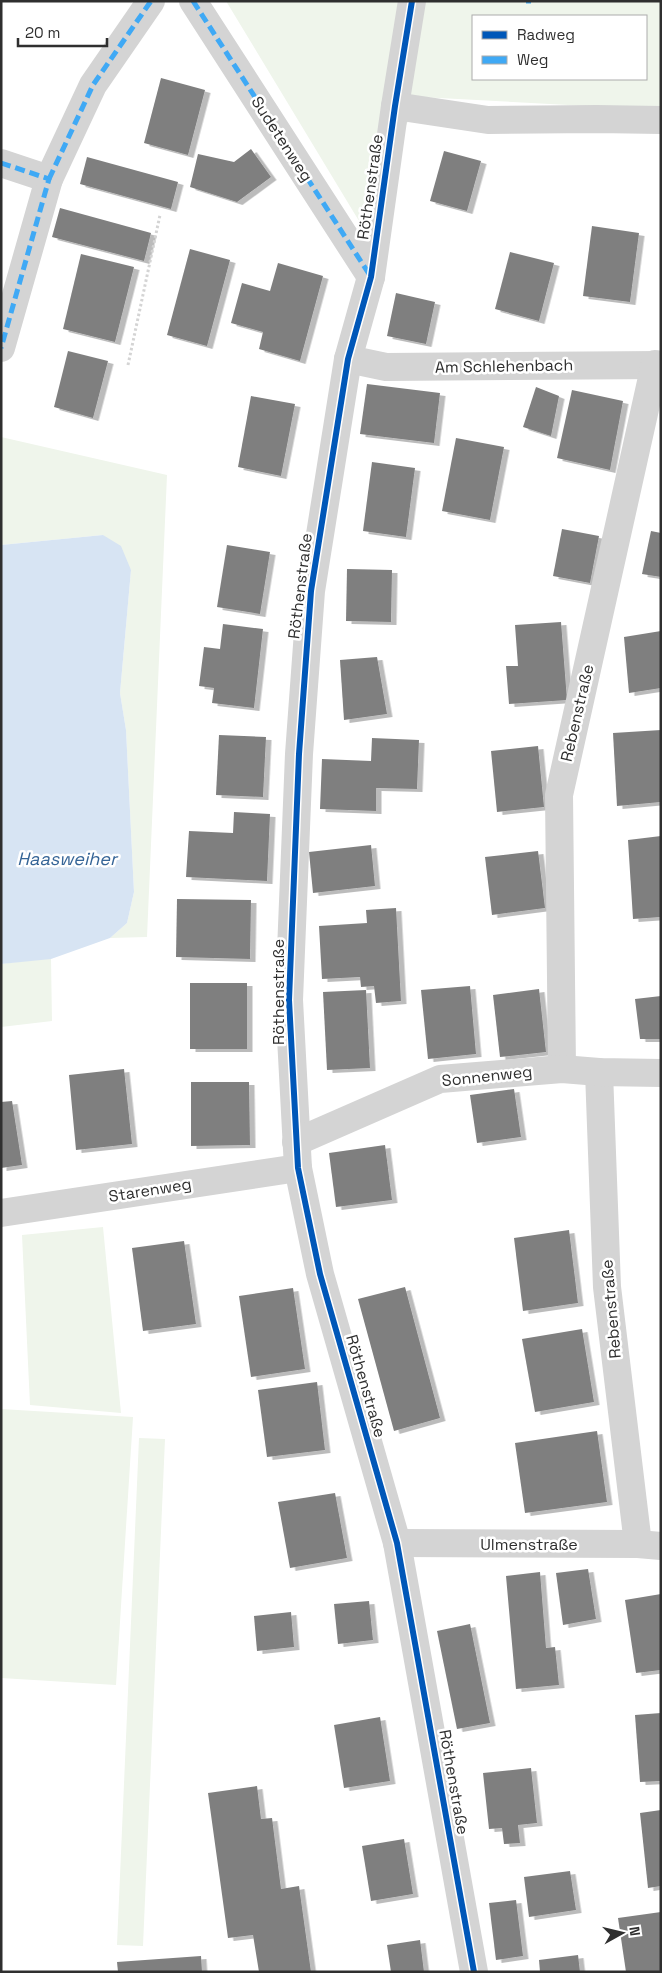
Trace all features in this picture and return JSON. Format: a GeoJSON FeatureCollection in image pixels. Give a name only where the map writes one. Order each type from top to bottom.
{"type":"FeatureCollection","features":[{"type":"Feature","properties":{"kind":"street"},"geometry":{"type":"LineString","coordinates":[[1,348],[49,179],[93,85],[152,1]]}},
{"type":"Feature","properties":{"kind":"street","name":"Sudetenweg"},"geometry":{"type":"LineString","coordinates":[[193,1],[371,277]]}},
{"type":"Feature","properties":{"kind":"street","name":"Röthenstraße"},"geometry":{"type":"LineString","coordinates":[[412,1],[371,277],[348,359],[311,591],[299,754],[289,1000],[297,1155],[320,1274],[397,1543],[474,1972]]}},
{"type":"Feature","properties":{"kind":"street"},"geometry":{"type":"LineString","coordinates":[[395,106],[488,120],[661,120]]}},
{"type":"Feature","properties":{"kind":"street"},"geometry":{"type":"LineString","coordinates":[[1,163],[49,179]]}},
{"type":"Feature","properties":{"kind":"street","name":"Am Schlehenbach"},"geometry":{"type":"LineString","coordinates":[[348,359],[386,367],[658,365]]}},
{"type":"Feature","properties":{"kind":"street","name":"Rebenstraße"},"geometry":{"type":"LineString","coordinates":[[562,1069],[559,794],[658,365]]}},
{"type":"Feature","properties":{"kind":"street","name":"Sonnenweg"},"geometry":{"type":"LineString","coordinates":[[297,1155],[440,1078],[562,1069],[599,1072],[661,1073]]}},
{"type":"Feature","properties":{"kind":"street","name":"Rebenstraße"},"geometry":{"type":"LineString","coordinates":[[599,1072],[607,1287],[650,1545]]}},
{"type":"Feature","properties":{"kind":"street","name":"Starenweg"},"geometry":{"type":"LineString","coordinates":[[1,1213],[297,1155]]}},
{"type":"Feature","properties":{"kind":"street","name":"Ulmenstraße"},"geometry":{"type":"LineString","coordinates":[[397,1543],[650,1545]]}},
{"type":"Feature","properties":{"kind":"path"},"geometry":{"type":"LineString","coordinates":[[128,366],[160,215]]}},
{"type":"Feature","properties":{"kind":"shaded area"},"geometry":{"type":"Polygon","coordinates":[[[226,1],[661,1],[661,110],[420,97],[359,221],[226,1]]]}},
{"type":"Feature","properties":{"kind":"shaded area"},"geometry":{"type":"Polygon","coordinates":[[[1,437],[167,475],[147,937],[110,938],[127,923],[134,892],[126,730],[120,693],[131,570],[103,535],[1,545],[1,437]]]}},
{"type":"Feature","properties":{"kind":"shaded area"},"geometry":{"type":"Polygon","coordinates":[[[51,959],[52,1021],[1,1027],[1,964],[51,959]]]}},
{"type":"Feature","properties":{"kind":"shaded area"},"geometry":{"type":"Polygon","coordinates":[[[103,1227],[121,1413],[30,1405],[22,1235],[103,1227]]]}},
{"type":"Feature","properties":{"kind":"shaded area"},"geometry":{"type":"Polygon","coordinates":[[[1,1409],[133,1417],[116,1685],[1,1678],[1,1409]]]}},
{"type":"Feature","properties":{"kind":"shaded area"},"geometry":{"type":"Polygon","coordinates":[[[139,1438],[165,1439],[143,1946],[117,1945],[139,1438]]]}},
{"type":"Feature","properties":{"kind":"water","name":"Haasweiher"},"geometry":{"type":"Polygon","coordinates":[[[103,535],[121,546],[131,570],[120,693],[126,730],[134,892],[127,923],[110,938],[51,959],[1,964],[1,545],[103,535]]]}},
{"type":"Feature","properties":{"kind":"building"},"geometry":{"type":"Polygon","coordinates":[[[161,78],[205,90],[188,155],[144,143],[161,78]]]}},
{"type":"Feature","properties":{"kind":"building"},"geometry":{"type":"Polygon","coordinates":[[[251,149],[271,177],[237,202],[190,187],[198,154],[234,162],[251,149]]]}},
{"type":"Feature","properties":{"kind":"building"},"geometry":{"type":"Polygon","coordinates":[[[444,151],[481,161],[467,211],[430,201],[444,151]]]}},
{"type":"Feature","properties":{"kind":"building"},"geometry":{"type":"Polygon","coordinates":[[[87,157],[178,182],[171,209],[80,184],[87,157]]]}},
{"type":"Feature","properties":{"kind":"building"},"geometry":{"type":"Polygon","coordinates":[[[60,208],[151,233],[144,261],[52,237],[60,208]]]}},
{"type":"Feature","properties":{"kind":"building"},"geometry":{"type":"Polygon","coordinates":[[[592,226],[639,233],[630,302],[583,296],[592,226]]]}},
{"type":"Feature","properties":{"kind":"building"},"geometry":{"type":"Polygon","coordinates":[[[190,249],[230,260],[207,346],[167,335],[190,249]]]}},
{"type":"Feature","properties":{"kind":"building"},"geometry":{"type":"Polygon","coordinates":[[[510,252],[554,263],[539,321],[495,309],[510,252]]]}},
{"type":"Feature","properties":{"kind":"building"},"geometry":{"type":"Polygon","coordinates":[[[81,254],[134,267],[115,342],[63,329],[81,254]]]}},
{"type":"Feature","properties":{"kind":"building"},"geometry":{"type":"Polygon","coordinates":[[[278,263],[323,276],[300,361],[259,349],[263,332],[231,323],[242,283],[270,291],[278,263]]]}},
{"type":"Feature","properties":{"kind":"building"},"geometry":{"type":"Polygon","coordinates":[[[396,293],[435,302],[426,344],[387,336],[396,293]]]}},
{"type":"Feature","properties":{"kind":"building"},"geometry":{"type":"Polygon","coordinates":[[[68,351],[108,361],[93,418],[54,407],[68,351]]]}},
{"type":"Feature","properties":{"kind":"building"},"geometry":{"type":"Polygon","coordinates":[[[367,384],[440,393],[434,443],[360,434],[367,384]]]}},
{"type":"Feature","properties":{"kind":"building"},"geometry":{"type":"Polygon","coordinates":[[[536,387],[559,396],[551,436],[523,427],[536,387]]]}},
{"type":"Feature","properties":{"kind":"building"},"geometry":{"type":"Polygon","coordinates":[[[572,390],[623,401],[610,470],[557,458],[572,390]]]}},
{"type":"Feature","properties":{"kind":"building"},"geometry":{"type":"Polygon","coordinates":[[[251,396],[295,404],[281,476],[238,467],[251,396]]]}},
{"type":"Feature","properties":{"kind":"building"},"geometry":{"type":"Polygon","coordinates":[[[456,438],[504,447],[490,520],[442,511],[456,438]]]}},
{"type":"Feature","properties":{"kind":"building"},"geometry":{"type":"Polygon","coordinates":[[[372,462],[415,468],[406,537],[363,531],[372,462]]]}},
{"type":"Feature","properties":{"kind":"building"},"geometry":{"type":"Polygon","coordinates":[[[562,529],[599,536],[590,583],[553,576],[562,529]]]}},
{"type":"Feature","properties":{"kind":"building"},"geometry":{"type":"Polygon","coordinates":[[[651,531],[661,533],[661,577],[642,574],[651,531]]]}},
{"type":"Feature","properties":{"kind":"building"},"geometry":{"type":"Polygon","coordinates":[[[227,545],[270,552],[260,614],[217,607],[227,545]]]}},
{"type":"Feature","properties":{"kind":"building"},"geometry":{"type":"Polygon","coordinates":[[[347,569],[392,570],[391,622],[346,621],[347,569]]]}},
{"type":"Feature","properties":{"kind":"building"},"geometry":{"type":"Polygon","coordinates":[[[561,622],[567,700],[509,704],[506,666],[518,666],[515,625],[561,622]]]}},
{"type":"Feature","properties":{"kind":"building"},"geometry":{"type":"Polygon","coordinates":[[[223,624],[263,629],[254,708],[212,703],[214,688],[199,686],[204,647],[220,649],[223,624]]]}},
{"type":"Feature","properties":{"kind":"building"},"geometry":{"type":"Polygon","coordinates":[[[661,631],[661,688],[629,693],[624,637],[661,631]]]}},
{"type":"Feature","properties":{"kind":"building"},"geometry":{"type":"Polygon","coordinates":[[[377,657],[387,714],[344,720],[340,660],[377,657]]]}},
{"type":"Feature","properties":{"kind":"building"},"geometry":{"type":"Polygon","coordinates":[[[661,730],[661,802],[617,806],[613,733],[661,730]]]}},
{"type":"Feature","properties":{"kind":"building"},"geometry":{"type":"Polygon","coordinates":[[[219,735],[266,737],[263,797],[216,795],[219,735]]]}},
{"type":"Feature","properties":{"kind":"building"},"geometry":{"type":"Polygon","coordinates":[[[372,738],[419,740],[417,789],[376,788],[376,811],[320,809],[322,759],[371,761],[372,738]]]}},
{"type":"Feature","properties":{"kind":"building"},"geometry":{"type":"Polygon","coordinates":[[[538,746],[544,807],[497,812],[491,751],[538,746]]]}},
{"type":"Feature","properties":{"kind":"building"},"geometry":{"type":"Polygon","coordinates":[[[234,812],[270,814],[267,881],[186,877],[189,831],[233,833],[234,812]]]}},
{"type":"Feature","properties":{"kind":"building"},"geometry":{"type":"Polygon","coordinates":[[[661,836],[661,917],[633,919],[628,840],[661,836]]]}},
{"type":"Feature","properties":{"kind":"building"},"geometry":{"type":"Polygon","coordinates":[[[371,845],[375,886],[313,893],[309,852],[371,845]]]}},
{"type":"Feature","properties":{"kind":"building"},"geometry":{"type":"Polygon","coordinates":[[[538,851],[545,908],[492,915],[485,857],[538,851]]]}},
{"type":"Feature","properties":{"kind":"building"},"geometry":{"type":"Polygon","coordinates":[[[177,899],[251,900],[250,959],[176,957],[177,899]]]}},
{"type":"Feature","properties":{"kind":"building"},"geometry":{"type":"Polygon","coordinates":[[[396,908],[401,1001],[376,1003],[374,986],[361,987],[360,977],[322,979],[319,926],[367,923],[366,910],[396,908]]]}},
{"type":"Feature","properties":{"kind":"building"},"geometry":{"type":"Polygon","coordinates":[[[190,983],[247,983],[247,1049],[190,1049],[190,983]]]}},
{"type":"Feature","properties":{"kind":"building"},"geometry":{"type":"Polygon","coordinates":[[[470,986],[476,1054],[428,1059],[421,990],[470,986]]]}},
{"type":"Feature","properties":{"kind":"building"},"geometry":{"type":"Polygon","coordinates":[[[539,989],[546,1052],[500,1057],[493,995],[539,989]]]}},
{"type":"Feature","properties":{"kind":"building"},"geometry":{"type":"Polygon","coordinates":[[[366,990],[370,1068],[327,1070],[323,992],[366,990]]]}},
{"type":"Feature","properties":{"kind":"building"},"geometry":{"type":"Polygon","coordinates":[[[661,996],[661,1039],[640,1039],[635,999],[661,996]]]}},
{"type":"Feature","properties":{"kind":"building"},"geometry":{"type":"Polygon","coordinates":[[[124,1069],[132,1144],[76,1150],[69,1075],[124,1069]]]}},
{"type":"Feature","properties":{"kind":"building"},"geometry":{"type":"Polygon","coordinates":[[[191,1082],[249,1082],[250,1145],[191,1146],[191,1082]]]}},
{"type":"Feature","properties":{"kind":"building"},"geometry":{"type":"Polygon","coordinates":[[[514,1089],[521,1137],[477,1143],[470,1095],[514,1089]]]}},
{"type":"Feature","properties":{"kind":"building"},"geometry":{"type":"Polygon","coordinates":[[[12,1101],[22,1165],[1,1168],[1,1102],[12,1101]]]}},
{"type":"Feature","properties":{"kind":"building"},"geometry":{"type":"Polygon","coordinates":[[[385,1145],[392,1200],[336,1207],[329,1153],[385,1145]]]}},
{"type":"Feature","properties":{"kind":"building"},"geometry":{"type":"Polygon","coordinates":[[[569,1230],[578,1303],[523,1311],[514,1238],[569,1230]]]}},
{"type":"Feature","properties":{"kind":"building"},"geometry":{"type":"Polygon","coordinates":[[[184,1241],[196,1324],[143,1331],[132,1248],[184,1241]]]}},
{"type":"Feature","properties":{"kind":"building"},"geometry":{"type":"Polygon","coordinates":[[[405,1287],[440,1418],[394,1431],[358,1299],[405,1287]]]}},
{"type":"Feature","properties":{"kind":"building"},"geometry":{"type":"Polygon","coordinates":[[[293,1288],[305,1369],[251,1377],[239,1296],[293,1288]]]}},
{"type":"Feature","properties":{"kind":"building"},"geometry":{"type":"Polygon","coordinates":[[[582,1329],[594,1402],[535,1412],[522,1339],[582,1329]]]}},
{"type":"Feature","properties":{"kind":"building"},"geometry":{"type":"Polygon","coordinates":[[[317,1382],[325,1450],[267,1457],[258,1390],[317,1382]]]}},
{"type":"Feature","properties":{"kind":"building"},"geometry":{"type":"Polygon","coordinates":[[[597,1431],[607,1502],[525,1513],[515,1443],[597,1431]]]}},
{"type":"Feature","properties":{"kind":"building"},"geometry":{"type":"Polygon","coordinates":[[[335,1493],[347,1558],[290,1568],[278,1502],[335,1493]]]}},
{"type":"Feature","properties":{"kind":"building"},"geometry":{"type":"Polygon","coordinates":[[[588,1569],[596,1619],[563,1625],[556,1573],[588,1569]]]}},
{"type":"Feature","properties":{"kind":"building"},"geometry":{"type":"Polygon","coordinates":[[[540,1572],[546,1648],[555,1647],[559,1685],[516,1689],[506,1576],[540,1572]]]}},
{"type":"Feature","properties":{"kind":"building"},"geometry":{"type":"Polygon","coordinates":[[[661,1594],[661,1670],[636,1673],[625,1600],[661,1594]]]}},
{"type":"Feature","properties":{"kind":"building"},"geometry":{"type":"Polygon","coordinates":[[[369,1601],[373,1640],[338,1644],[334,1604],[369,1601]]]}},
{"type":"Feature","properties":{"kind":"building"},"geometry":{"type":"Polygon","coordinates":[[[291,1612],[294,1647],[257,1651],[254,1616],[291,1612]]]}},
{"type":"Feature","properties":{"kind":"building"},"geometry":{"type":"Polygon","coordinates":[[[470,1624],[490,1723],[457,1729],[437,1631],[470,1624]]]}},
{"type":"Feature","properties":{"kind":"building"},"geometry":{"type":"Polygon","coordinates":[[[661,1713],[661,1781],[640,1782],[635,1715],[661,1713]]]}},
{"type":"Feature","properties":{"kind":"building"},"geometry":{"type":"Polygon","coordinates":[[[380,1717],[390,1781],[344,1788],[334,1725],[380,1717]]]}},
{"type":"Feature","properties":{"kind":"building"},"geometry":{"type":"Polygon","coordinates":[[[531,1768],[537,1823],[518,1825],[520,1843],[504,1844],[502,1828],[489,1829],[483,1773],[531,1768]]]}},
{"type":"Feature","properties":{"kind":"building"},"geometry":{"type":"Polygon","coordinates":[[[257,1786],[261,1819],[272,1818],[281,1889],[299,1886],[311,1972],[259,1972],[253,1935],[228,1938],[208,1793],[257,1786]]]}},
{"type":"Feature","properties":{"kind":"building"},"geometry":{"type":"Polygon","coordinates":[[[661,1810],[661,1886],[648,1888],[640,1813],[661,1810]]]}},
{"type":"Feature","properties":{"kind":"building"},"geometry":{"type":"Polygon","coordinates":[[[404,1839],[413,1894],[371,1901],[362,1846],[404,1839]]]}},
{"type":"Feature","properties":{"kind":"building"},"geometry":{"type":"Polygon","coordinates":[[[570,1871],[576,1910],[529,1917],[524,1877],[570,1871]]]}},
{"type":"Feature","properties":{"kind":"building"},"geometry":{"type":"Polygon","coordinates":[[[516,1900],[523,1956],[496,1960],[489,1903],[516,1900]]]}},
{"type":"Feature","properties":{"kind":"building"},"geometry":{"type":"Polygon","coordinates":[[[661,1912],[661,1972],[626,1972],[618,1918],[661,1912]]]}},
{"type":"Feature","properties":{"kind":"building"},"geometry":{"type":"Polygon","coordinates":[[[420,1940],[424,1972],[391,1972],[387,1945],[420,1940]]]}},
{"type":"Feature","properties":{"kind":"building"},"geometry":{"type":"Polygon","coordinates":[[[578,1955],[580,1972],[540,1972],[539,1960],[578,1955]]]}},
{"type":"Feature","properties":{"kind":"building"},"geometry":{"type":"Polygon","coordinates":[[[201,1956],[202,1972],[118,1972],[117,1962],[201,1956]]]}},
{"type":"Feature","properties":{"kind":"marked path"},"geometry":{"type":"LineString","coordinates":[[49,179],[93,85],[151,1]]}},
{"type":"Feature","properties":{"kind":"marked path"},"geometry":{"type":"LineString","coordinates":[[193,1],[371,277]]}},
{"type":"Feature","properties":{"kind":"marked path"},"geometry":{"type":"LineString","coordinates":[[526,1],[531,1]]}},
{"type":"Feature","properties":{"kind":"marked path"},"geometry":{"type":"LineString","coordinates":[[1,163],[49,179],[1,348]]}},
{"type":"Feature","properties":{"kind":"cycle path"},"geometry":{"type":"LineString","coordinates":[[412,1],[371,277],[348,359],[311,591],[299,754],[289,1000],[298,1168],[320,1274],[397,1543],[474,1972]]}}]}
